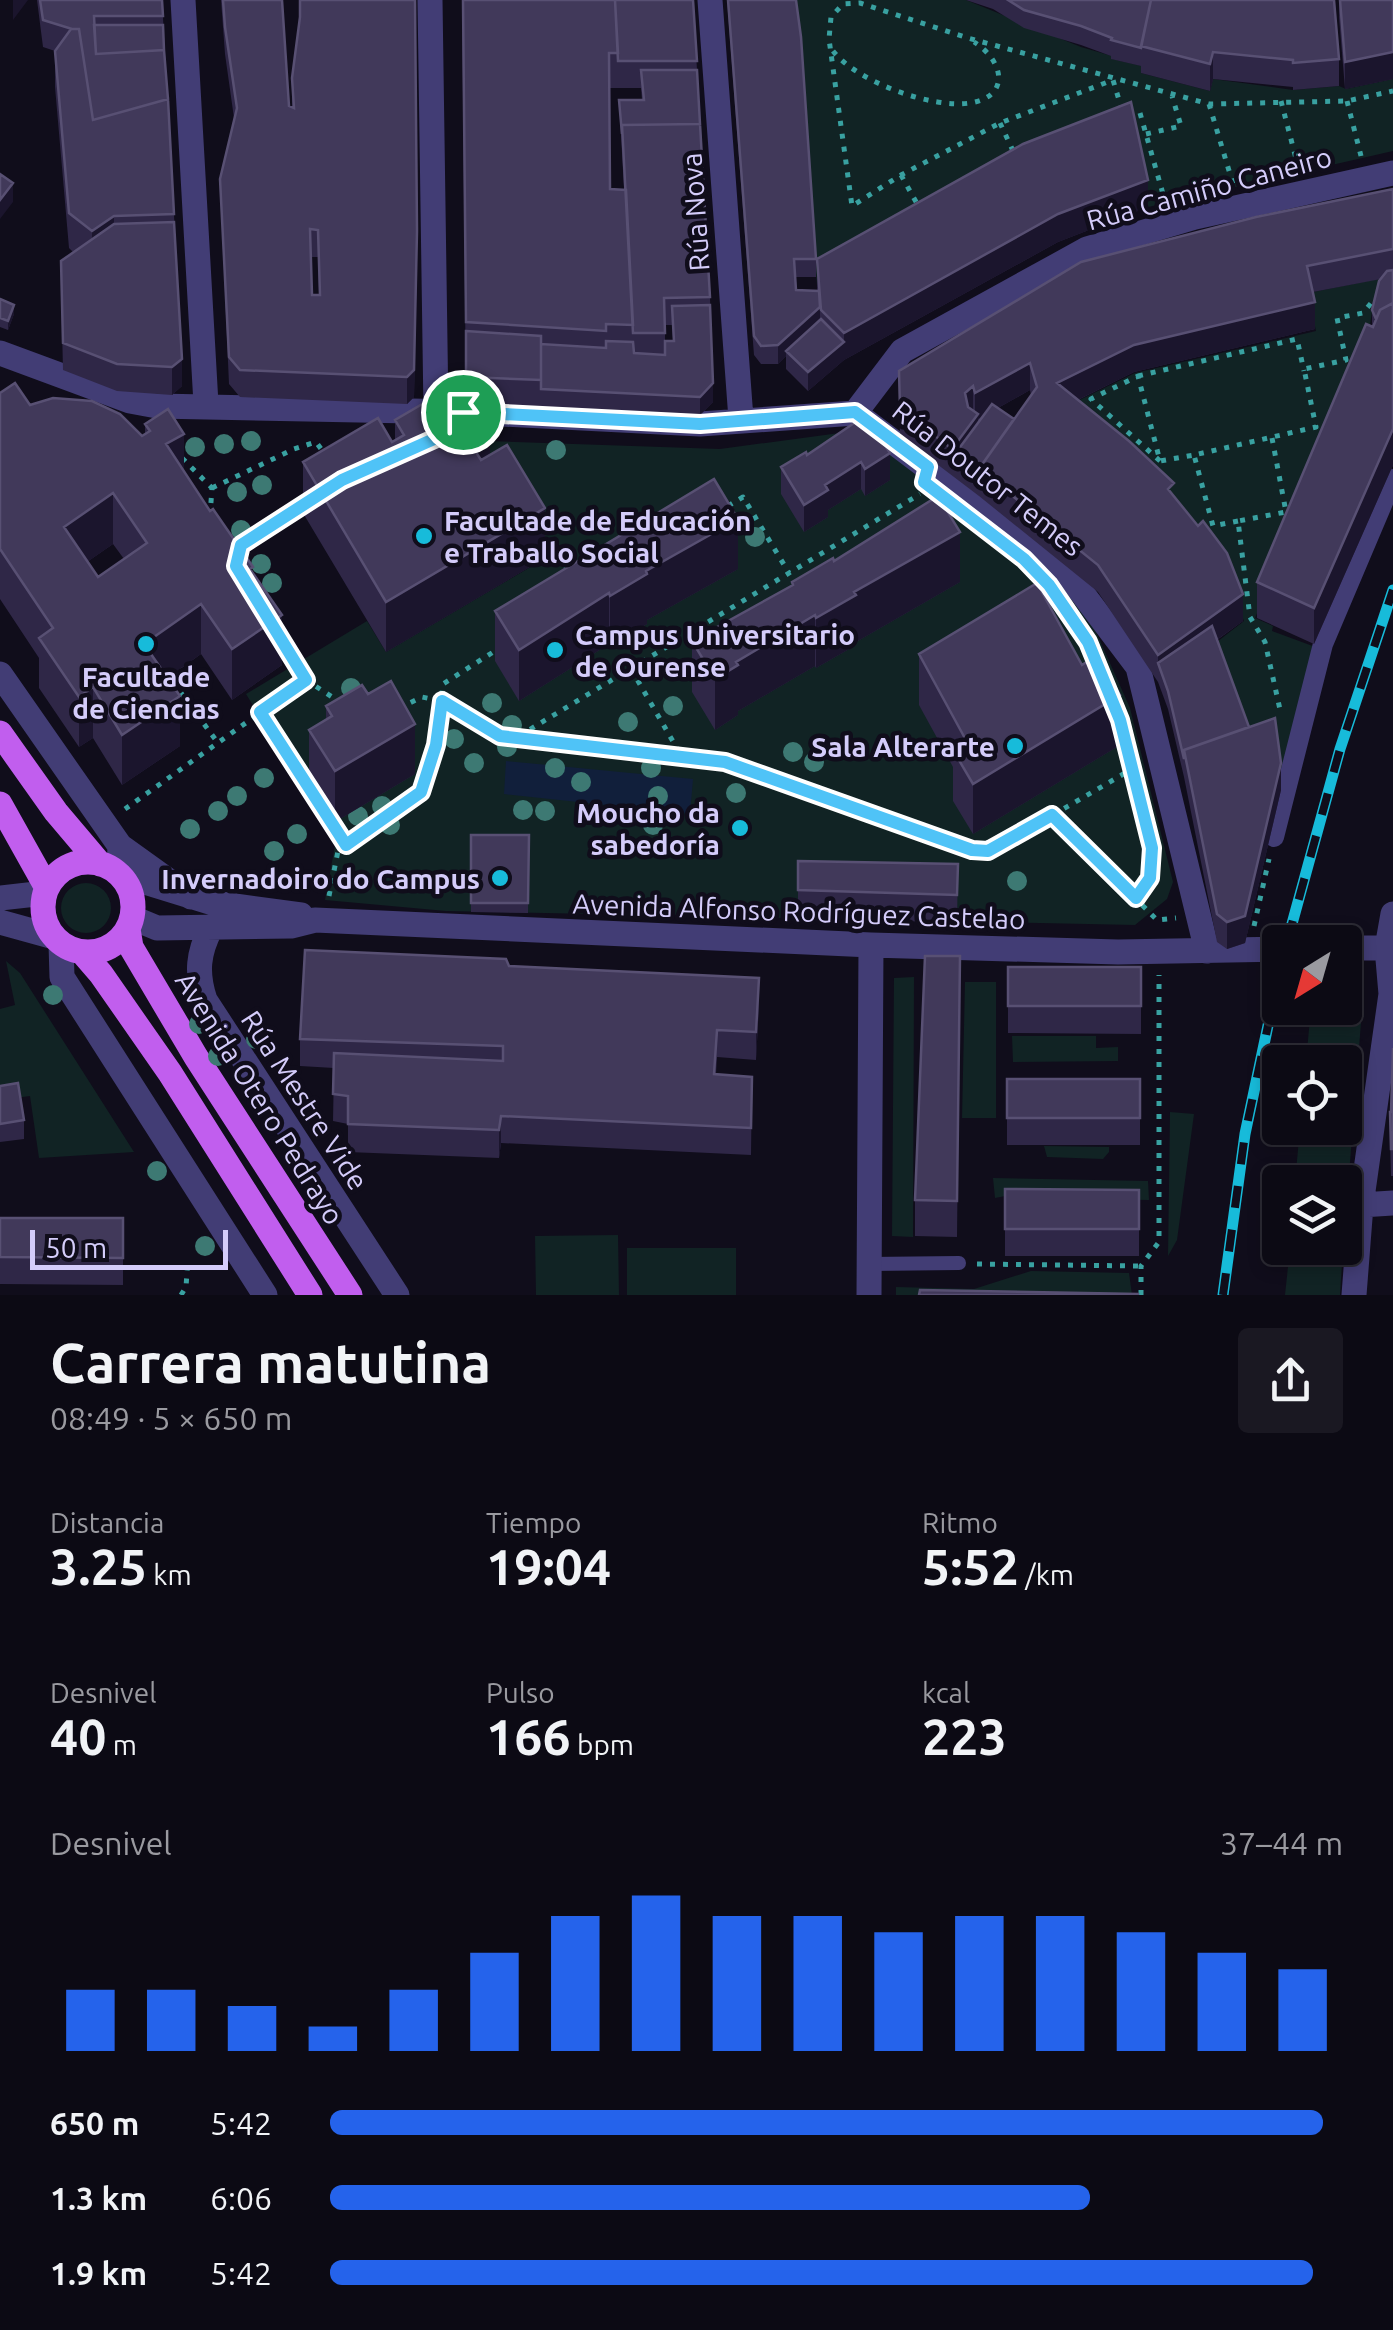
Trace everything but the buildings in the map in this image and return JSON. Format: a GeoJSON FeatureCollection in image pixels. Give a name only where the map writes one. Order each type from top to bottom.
{"type":"FeatureCollection","features":[{"type":"Feature","properties":{"kind":"main road"},"geometry":{"type":"LineString","coordinates":[[0,734],[56,812],[132,894],[131,923],[108,949],[66,944]]}},
{"type":"Feature","properties":{"kind":"main road"},"geometry":{"type":"LineString","coordinates":[[0,804],[46,891],[44,916],[66,944],[101,974],[170,1073],[310,1295]]}},
{"type":"Feature","properties":{"kind":"main road"},"geometry":{"type":"LineString","coordinates":[[46,891],[64,868],[89,862],[109,868]]}},
{"type":"Feature","properties":{"kind":"main road","name":"Avenida Otero Pedrayo"},"geometry":{"type":"LineString","coordinates":[[131,923],[131,947],[196,1058],[350,1295]]}},
{"type":"Feature","properties":{"kind":"street"},"geometry":{"type":"LineString","coordinates":[[184,0],[206,404]]}},
{"type":"Feature","properties":{"kind":"street"},"geometry":{"type":"LineString","coordinates":[[430,0],[436,412]]}},
{"type":"Feature","properties":{"kind":"street","name":"Rúa Nova"},"geometry":{"type":"LineString","coordinates":[[710,0],[740,419]]}},
{"type":"Feature","properties":{"kind":"street","name":"Rúa Camiño Caneiro"},"geometry":{"type":"LineString","coordinates":[[855,412],[902,351],[1087,249],[1171,223],[1393,172]]}},
{"type":"Feature","properties":{"kind":"street","name":"Rúa Doutor Temes"},"geometry":{"type":"LineString","coordinates":[[0,353],[130,401],[157,406],[206,404],[700,424],[855,412],[1067,574],[1138,667],[1207,951]]}},
{"type":"Feature","properties":{"kind":"street"},"geometry":{"type":"LineString","coordinates":[[1274,837],[1323,644],[1393,480]]}},
{"type":"Feature","properties":{"kind":"street"},"geometry":{"type":"LineString","coordinates":[[0,674],[120,846],[192,897]]}},
{"type":"Feature","properties":{"kind":"street"},"geometry":{"type":"LineString","coordinates":[[109,868],[120,846]]}},
{"type":"Feature","properties":{"kind":"street","name":"Avenida Alfonso Rodríguez Castelao"},"geometry":{"type":"LineString","coordinates":[[109,868],[214,903],[292,911],[322,909],[872,946],[1159,952],[1262,950]]}},
{"type":"Feature","properties":{"kind":"street"},"geometry":{"type":"LineString","coordinates":[[0,898],[46,891]]}},
{"type":"Feature","properties":{"kind":"street","name":"Avenida Alfonso Rodríguez Castelao"},"geometry":{"type":"LineString","coordinates":[[131,923],[157,928],[292,926],[322,909]]}},
{"type":"Feature","properties":{"kind":"street"},"geometry":{"type":"LineString","coordinates":[[1362,1198],[1391,994],[1393,914]]}},
{"type":"Feature","properties":{"kind":"street"},"geometry":{"type":"LineString","coordinates":[[0,922],[66,944],[62,978],[265,1295]]}},
{"type":"Feature","properties":{"kind":"street","name":"Rúa Mestre Vide"},"geometry":{"type":"LineString","coordinates":[[211,928],[198,964],[204,1000],[397,1295]]}},
{"type":"Feature","properties":{"kind":"street"},"geometry":{"type":"LineString","coordinates":[[869,1295],[872,946]]}},
{"type":"Feature","properties":{"kind":"street"},"geometry":{"type":"LineString","coordinates":[[1362,948],[1390,948]]}},
{"type":"Feature","properties":{"kind":"street"},"geometry":{"type":"LineString","coordinates":[[1362,1205],[1393,1204]]}},
{"type":"Feature","properties":{"kind":"street"},"geometry":{"type":"LineString","coordinates":[[1354,1295],[1356,1265]]}},
{"type":"Feature","properties":{"kind":"lane"},"geometry":{"type":"LineString","coordinates":[[869,1264],[959,1264]]}},
{"type":"Feature","properties":{"kind":"path"},"geometry":{"type":"LineString","coordinates":[[1113,80],[1000,122],[852,206],[831,48],[831,17],[847,3],[860,3],[1113,80],[1209,104],[1347,101],[1393,91]]}},
{"type":"Feature","properties":{"kind":"path"},"geometry":{"type":"LineString","coordinates":[[831,48],[848,68],[868,80],[923,97],[969,103],[989,95],[1000,76],[997,62],[968,38]]}},
{"type":"Feature","properties":{"kind":"path"},"geometry":{"type":"LineString","coordinates":[[1113,80],[1126,119],[1140,113],[1171,223]]}},
{"type":"Feature","properties":{"kind":"path"},"geometry":{"type":"LineString","coordinates":[[1146,134],[1181,126],[1171,95]]}},
{"type":"Feature","properties":{"kind":"path"},"geometry":{"type":"LineString","coordinates":[[1280,101],[1305,192]]}},
{"type":"Feature","properties":{"kind":"path"},"geometry":{"type":"LineString","coordinates":[[1347,101],[1367,178]]}},
{"type":"Feature","properties":{"kind":"path"},"geometry":{"type":"LineString","coordinates":[[1209,104],[1240,206]]}},
{"type":"Feature","properties":{"kind":"path"},"geometry":{"type":"LineString","coordinates":[[1000,122],[1017,161]]}},
{"type":"Feature","properties":{"kind":"path"},"geometry":{"type":"LineString","coordinates":[[902,175],[922,212]]}},
{"type":"Feature","properties":{"kind":"path"},"geometry":{"type":"LineString","coordinates":[[1305,373],[1304,369],[1346,360],[1338,318],[1363,313],[1372,302]]}},
{"type":"Feature","properties":{"kind":"path"},"geometry":{"type":"LineString","coordinates":[[1297,339],[1316,428],[1160,462],[1090,399],[1138,376],[1297,339]]}},
{"type":"Feature","properties":{"kind":"path"},"geometry":{"type":"LineString","coordinates":[[1138,376],[1160,462]]}},
{"type":"Feature","properties":{"kind":"path"},"geometry":{"type":"LineString","coordinates":[[1194,455],[1213,526],[1286,512],[1272,437]]}},
{"type":"Feature","properties":{"kind":"path"},"geometry":{"type":"LineString","coordinates":[[209,526],[212,488],[316,442],[325,455]]}},
{"type":"Feature","properties":{"kind":"path"},"geometry":{"type":"LineString","coordinates":[[517,738],[931,487],[924,482],[928,467]]}},
{"type":"Feature","properties":{"kind":"path"},"geometry":{"type":"LineString","coordinates":[[727,507],[742,498],[789,573]]}},
{"type":"Feature","properties":{"kind":"path"},"geometry":{"type":"LineString","coordinates":[[238,556],[241,545],[310,500]]}},
{"type":"Feature","properties":{"kind":"path"},"geometry":{"type":"LineString","coordinates":[[533,516],[574,579]]}},
{"type":"Feature","properties":{"kind":"path"},"geometry":{"type":"LineString","coordinates":[[1238,521],[1250,617],[1265,642],[1292,766]]}},
{"type":"Feature","properties":{"kind":"path"},"geometry":{"type":"LineString","coordinates":[[276,631],[306,680],[348,708]]}},
{"type":"Feature","properties":{"kind":"path"},"geometry":{"type":"LineString","coordinates":[[322,909],[338,851],[421,792],[436,745],[443,684],[506,644]]}},
{"type":"Feature","properties":{"kind":"path"},"geometry":{"type":"LineString","coordinates":[[631,668],[682,757]]}},
{"type":"Feature","properties":{"kind":"path"},"geometry":{"type":"LineString","coordinates":[[104,823],[306,680]]}},
{"type":"Feature","properties":{"kind":"path"},"geometry":{"type":"LineString","coordinates":[[182,693],[218,743]]}},
{"type":"Feature","properties":{"kind":"path"},"geometry":{"type":"LineString","coordinates":[[392,712],[422,697],[442,701],[500,736],[725,762],[972,850],[988,851],[1133,769]]}},
{"type":"Feature","properties":{"kind":"path"},"geometry":{"type":"LineString","coordinates":[[1113,704],[1152,848],[1150,878],[1136,898]]}},
{"type":"Feature","properties":{"kind":"path"},"geometry":{"type":"LineString","coordinates":[[260,712],[346,845]]}},
{"type":"Feature","properties":{"kind":"path"},"geometry":{"type":"LineString","coordinates":[[304,779],[315,772]]}},
{"type":"Feature","properties":{"kind":"path"},"geometry":{"type":"LineString","coordinates":[[1052,815],[1156,920],[1199,916]]}},
{"type":"Feature","properties":{"kind":"path"},"geometry":{"type":"LineString","coordinates":[[1248,950],[1274,837]]}},
{"type":"Feature","properties":{"kind":"path"},"geometry":{"type":"LineString","coordinates":[[1141,1295],[1141,1266],[1159,1242],[1159,952]]}},
{"type":"Feature","properties":{"kind":"path"},"geometry":{"type":"LineString","coordinates":[[182,1295],[188,1258]]}},
{"type":"Feature","properties":{"kind":"path"},"geometry":{"type":"LineString","coordinates":[[959,1264],[1141,1266]]}},
{"type":"Feature","properties":{"kind":"shaded area"},"geometry":{"type":"Polygon","coordinates":[[[795,0],[966,0],[1112,59],[1142,66],[1141,73],[1210,91],[1213,79],[1293,90],[1339,86],[1346,89],[1393,79],[1393,151],[1148,207],[1131,130],[817,286],[795,0]]]}},
{"type":"Feature","properties":{"kind":"shaded area"},"geometry":{"type":"Polygon","coordinates":[[[1393,276],[1372,312],[1365,358],[1255,618],[1273,626],[1272,631],[1318,648],[1281,788],[1251,752],[1213,645],[1244,621],[1227,579],[1059,410],[1135,373],[1316,331],[1308,293],[1393,276]]]}},
{"type":"Feature","properties":{"kind":"shaded area","name":"Campus Universitario de Ourense"},"geometry":{"type":"Polygon","coordinates":[[[847,432],[882,444],[1062,585],[1093,625],[1130,708],[1173,882],[1167,899],[1135,925],[446,911],[325,900],[336,840],[246,694],[367,621],[386,652],[544,559],[460,440],[720,449],[847,432]]]}},
{"type":"Feature","properties":{"kind":"shaded area"},"geometry":{"type":"Polygon","coordinates":[[[86,883],[104,890],[111,908],[104,926],[86,933],[68,926],[61,908],[68,890],[86,883]]]}},
{"type":"Feature","properties":{"kind":"shaded area"},"geometry":{"type":"Polygon","coordinates":[[[6,961],[20,973],[134,1152],[39,1158],[30,1096],[0,1100],[0,1009],[15,1005],[6,961]]]}},
{"type":"Feature","properties":{"kind":"shaded area"},"geometry":{"type":"Polygon","coordinates":[[[914,977],[913,1237],[892,1236],[894,978],[914,977]]]}},
{"type":"Feature","properties":{"kind":"shaded area"},"geometry":{"type":"Polygon","coordinates":[[[965,982],[996,982],[996,1118],[962,1118],[965,982]]]}},
{"type":"Feature","properties":{"kind":"shaded area"},"geometry":{"type":"Polygon","coordinates":[[[1309,1025],[1361,1025],[1359,1045],[1308,1045],[1309,1025]]]}},
{"type":"Feature","properties":{"kind":"shaded area"},"geometry":{"type":"Polygon","coordinates":[[[1012,1036],[1096,1036],[1096,1048],[1118,1047],[1118,1061],[1013,1062],[1012,1036]]]}},
{"type":"Feature","properties":{"kind":"shaded area"},"geometry":{"type":"Polygon","coordinates":[[[1170,1112],[1194,1114],[1177,1240],[1168,1256],[1170,1112]]]}},
{"type":"Feature","properties":{"kind":"shaded area"},"geometry":{"type":"Polygon","coordinates":[[[1298,1145],[1351,1145],[1350,1165],[1297,1165],[1298,1145]]]}},
{"type":"Feature","properties":{"kind":"shaded area"},"geometry":{"type":"Polygon","coordinates":[[[1044,1146],[1109,1147],[1109,1152],[1103,1159],[1047,1157],[1044,1146]]]}},
{"type":"Feature","properties":{"kind":"shaded area"},"geometry":{"type":"Polygon","coordinates":[[[993,1178],[1148,1181],[1149,1200],[1034,1198],[1021,1193],[995,1198],[993,1178]]]}},
{"type":"Feature","properties":{"kind":"shaded area"},"geometry":{"type":"Polygon","coordinates":[[[618,1235],[619,1295],[536,1295],[535,1236],[618,1235]]]}},
{"type":"Feature","properties":{"kind":"shaded area"},"geometry":{"type":"Polygon","coordinates":[[[627,1248],[736,1248],[736,1295],[627,1295],[627,1248]]]}},
{"type":"Feature","properties":{"kind":"shaded area"},"geometry":{"type":"Polygon","coordinates":[[[1288,1265],[1342,1265],[1340,1295],[1285,1295],[1288,1265]]]}},
{"type":"Feature","properties":{"kind":"shaded area"},"geometry":{"type":"Polygon","coordinates":[[[1031,1271],[1129,1273],[1132,1295],[896,1295],[896,1287],[974,1289],[1031,1271]]]}},
{"type":"Feature","properties":{"kind":"water"},"geometry":{"type":"Polygon","coordinates":[[[506,761],[693,779],[690,814],[504,794],[506,761]]]}},
{"type":"Feature","properties":{"kind":"railway"},"geometry":{"type":"LineString","coordinates":[[1292,925],[1340,749],[1393,590]]}},
{"type":"Feature","properties":{"kind":"railway"},"geometry":{"type":"LineString","coordinates":[[1223,1295],[1245,1134],[1268,1025]]}},
{"type":"Feature","properties":{"kind":"place","name":"Facultade de Educación e Traballo Social"},"geometry":{"type":"Point","coordinates":[424,536]}},
{"type":"Feature","properties":{"kind":"place","name":"Facultade de Ciencias"},"geometry":{"type":"Point","coordinates":[146,644]}},
{"type":"Feature","properties":{"kind":"place","name":"Campus Universitario de Ourense"},"geometry":{"type":"Point","coordinates":[555,650]}},
{"type":"Feature","properties":{"kind":"place","name":"Sala Alterarte"},"geometry":{"type":"Point","coordinates":[1015,746]}},
{"type":"Feature","properties":{"kind":"place","name":"Moucho da sabedoría"},"geometry":{"type":"Point","coordinates":[740,828]}},
{"type":"Feature","properties":{"kind":"place","name":"Invernadoiro do Campus"},"geometry":{"type":"Point","coordinates":[500,878]}},
{"type":"Feature","properties":{"kind":"route"},"geometry":{"type":"LineString","coordinates":[[463,412],[700,424],[855,412],[928,467],[924,482],[1024,559],[1049,585],[1088,642],[1120,720],[1152,848],[1150,878],[1143,892],[1136,898],[1052,815],[988,851],[972,850],[725,762],[500,736],[442,701],[436,745],[421,792],[346,845],[260,712],[306,680],[236,566],[241,545],[342,480],[452,431],[463,412]]}}]}
